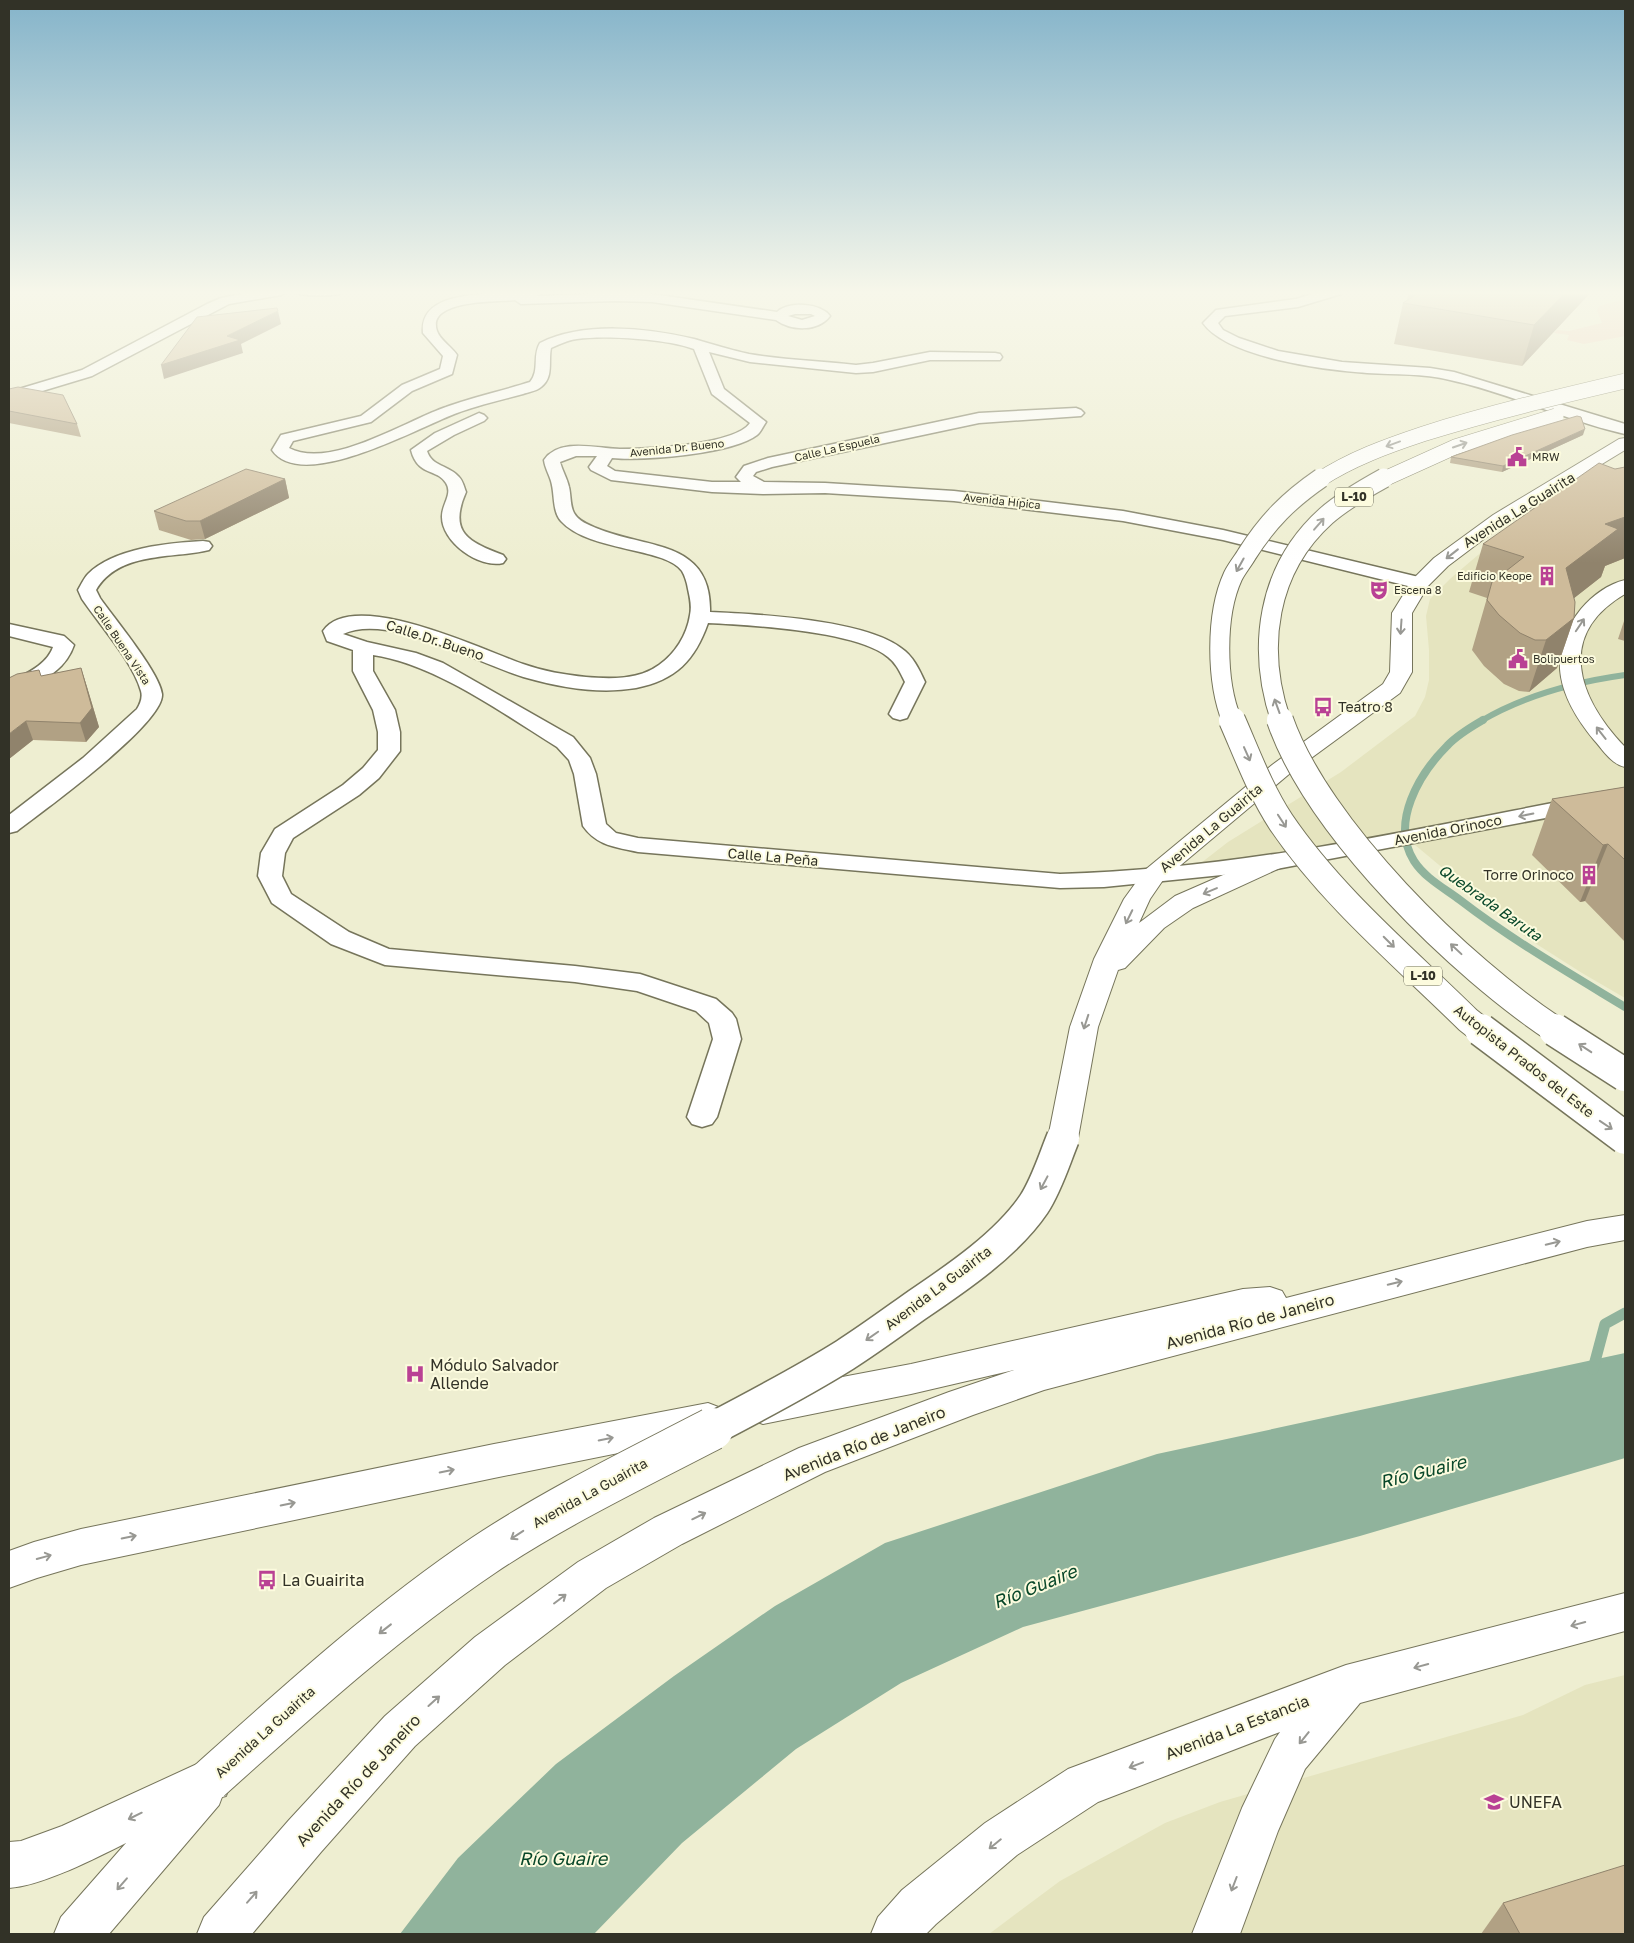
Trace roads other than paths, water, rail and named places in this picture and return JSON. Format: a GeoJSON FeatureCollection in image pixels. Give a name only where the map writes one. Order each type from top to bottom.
{"type":"FeatureCollection","features":[{"type":"Feature","properties":{"kind":"main road","name":"L-10"},"geometry":{"type":"LineString","coordinates":[[1334,469],[1340,455],[1350,448],[1383,433],[1463,407],[1559,382]]}},
{"type":"Feature","properties":{"kind":"main road","name":"Autopista Prados del Este"},"geometry":{"type":"LineString","coordinates":[[1622,382],[1464,421],[1388,446],[1334,469],[1302,491],[1275,515],[1260,534],[1233,576],[1220,632],[1220,679],[1232,721],[1257,778],[1281,821],[1315,866],[1468,1020],[1625,1138]]}},
{"type":"Feature","properties":{"kind":"main road","name":"L-10"},"geometry":{"type":"LineString","coordinates":[[1625,397],[1519,426],[1456,446],[1370,486],[1337,507],[1324,518],[1301,545],[1277,584],[1270,622],[1268,656],[1273,697],[1294,752],[1328,807],[1394,888],[1459,952],[1532,1014],[1625,1075]]}},
{"type":"Feature","properties":{"kind":"main road","name":"Avenida La Guairita"},"geometry":{"type":"LineString","coordinates":[[78,1934],[210,1780],[368,1641],[449,1579],[528,1527],[841,1358],[986,1256],[1030,1210],[1047,1178],[1063,1138],[1084,1027],[1108,959],[1137,899],[1154,875],[1280,770],[1392,688],[1400,672],[1402,612],[1420,583],[1441,562],[1499,519],[1625,443]]}},
{"type":"Feature","properties":{"kind":"main road"},"geometry":{"type":"LineString","coordinates":[[1625,586],[1607,595],[1588,614],[1576,631],[1569,648],[1568,670],[1580,703],[1602,735],[1625,760]]}},
{"type":"Feature","properties":{"kind":"main road"},"geometry":{"type":"LineString","coordinates":[[1102,976],[1155,922],[1184,902],[1270,864]]}},
{"type":"Feature","properties":{"kind":"main road","name":"Avenida Río de Janeiro"},"geometry":{"type":"LineString","coordinates":[[221,1934],[305,1836],[400,1731],[490,1651],[592,1575],[668,1531],[812,1460],[1044,1375],[1348,1294],[1586,1234],[1625,1227]]}},
{"type":"Feature","properties":{"kind":"main road"},"geometry":{"type":"LineString","coordinates":[[9,1570],[34,1560],[81,1547],[494,1461],[911,1379],[1243,1303],[1348,1294]]}},
{"type":"Feature","properties":{"kind":"main road","name":"Avenida La Estancia"},"geometry":{"type":"LineString","coordinates":[[895,1934],[918,1907],[1001,1838],[1084,1785],[1346,1686],[1625,1612]]}},
{"type":"Feature","properties":{"kind":"main road"},"geometry":{"type":"LineString","coordinates":[[1216,1934],[1258,1824],[1290,1754],[1346,1686]]}},
{"type":"Feature","properties":{"kind":"main road"},"geometry":{"type":"LineString","coordinates":[[9,1865],[22,1864],[70,1846],[210,1780]]}},
{"type":"Feature","properties":{"kind":"street"},"geometry":{"type":"LineString","coordinates":[[9,397],[59,382]]}},
{"type":"Feature","properties":{"kind":"street"},"geometry":{"type":"LineString","coordinates":[[422,382],[407,388],[366,419],[287,438],[280,450],[285,455],[316,460],[352,453],[451,410],[538,382]]}},
{"type":"Feature","properties":{"kind":"street","name":"Avenida Dr. Bueno"},"geometry":{"type":"LineString","coordinates":[[608,453],[671,450],[731,442],[752,433],[758,428],[758,422],[753,416],[728,401],[717,391],[713,382]]}},
{"type":"Feature","properties":{"kind":"street"},"geometry":{"type":"LineString","coordinates":[[1472,382],[1625,429]]}},
{"type":"Feature","properties":{"kind":"street"},"geometry":{"type":"LineString","coordinates":[[496,559],[470,549],[454,532],[450,517],[452,503],[458,492],[454,480],[427,465],[420,458],[420,450],[447,432],[486,415],[526,404],[535,384]]}},
{"type":"Feature","properties":{"kind":"street","name":"Calle La Espuela"},"geometry":{"type":"LineString","coordinates":[[763,489],[744,477],[750,469],[768,463],[970,419],[1009,415],[1076,413]]}},
{"type":"Feature","properties":{"kind":"street","name":"Calle Dr. Bueno"},"geometry":{"type":"LineString","coordinates":[[363,647],[334,637],[333,631],[340,624],[354,621],[371,621],[400,626],[532,673],[591,684],[614,685],[642,681],[665,672],[681,658],[693,639],[700,616],[701,602],[694,577],[688,567],[677,558],[597,536],[579,528],[566,516],[560,483],[553,468],[552,460],[558,455],[567,452],[608,453]]}},
{"type":"Feature","properties":{"kind":"street","name":"Avenida Hípica"},"geometry":{"type":"LineString","coordinates":[[608,453],[597,467],[612,475],[712,487],[763,489],[825,488],[954,496],[1123,516],[1222,535],[1420,583]]}},
{"type":"Feature","properties":{"kind":"street","name":"Calle Buena Vista"},"geometry":{"type":"LineString","coordinates":[[9,826],[91,763],[145,713],[152,701],[152,692],[140,667],[91,599],[87,590],[89,584],[104,571],[153,551],[203,546]]}},
{"type":"Feature","properties":{"kind":"street"},"geometry":{"type":"LineString","coordinates":[[700,616],[739,618],[836,630],[864,636],[884,645],[911,668],[915,682],[900,714]]}},
{"type":"Feature","properties":{"kind":"street"},"geometry":{"type":"LineString","coordinates":[[9,630],[57,640],[64,645],[62,655],[54,664],[9,691]]}},
{"type":"Feature","properties":{"kind":"street"},"geometry":{"type":"LineString","coordinates":[[363,647],[363,671],[384,710],[389,732],[389,751],[371,773],[351,790],[282,834],[273,853],[270,876],[281,898],[340,938],[385,957],[575,974],[630,982],[706,1005],[722,1019],[727,1039],[702,1117]]}},
{"type":"Feature","properties":{"kind":"street","name":"Calle La Peña"},"geometry":{"type":"LineString","coordinates":[[363,647],[382,650],[436,667],[565,742],[579,758],[585,774],[595,826],[608,838],[638,846],[1060,882],[1270,864]]}},
{"type":"Feature","properties":{"kind":"street","name":"Avenida Orinoco"},"geometry":{"type":"LineString","coordinates":[[1270,864],[1625,796]]}},
{"type":"Feature","properties":{"kind":"water","name":"Río Guaire"},"geometry":{"type":"Polygon","coordinates":[[[1625,1353],[1625,1458],[1360,1536],[1023,1627],[901,1683],[796,1749],[682,1843],[594,1934],[400,1934],[458,1858],[556,1764],[674,1676],[775,1606],[885,1543],[1157,1454],[1625,1353]]]}},
{"type":"Feature","properties":{"kind":"waterway","name":"Quebrada Baruta"},"geometry":{"type":"LineString","coordinates":[[1481,721],[1515,704],[1551,691],[1588,681],[1625,675]]}},
{"type":"Feature","properties":{"kind":"waterway","name":"Quebrada Baruta"},"geometry":{"type":"LineString","coordinates":[[1483,720],[1451,742],[1427,770],[1418,785],[1411,800],[1405,831],[1407,846],[1414,861],[1435,882],[1500,929],[1625,1007]]}},
{"type":"Feature","properties":{"kind":"waterway"},"geometry":{"type":"LineString","coordinates":[[1593,1369],[1605,1324],[1625,1313]]}},
{"type":"Feature","properties":{"kind":"place","name":"MRW"},"geometry":{"type":"Point","coordinates":[1517,457]}},
{"type":"Feature","properties":{"kind":"place","name":"Edificio Keope"},"geometry":{"type":"Point","coordinates":[1547,576]}},
{"type":"Feature","properties":{"kind":"place","name":"Escena 8"},"geometry":{"type":"Point","coordinates":[1379,590]}},
{"type":"Feature","properties":{"kind":"place","name":"Bolipuertos"},"geometry":{"type":"Point","coordinates":[1518,659]}},
{"type":"Feature","properties":{"kind":"place","name":"Teatro 8"},"geometry":{"type":"Point","coordinates":[1323,707]}},
{"type":"Feature","properties":{"kind":"place","name":"Torre Orinoco"},"geometry":{"type":"Point","coordinates":[1589,875]}},
{"type":"Feature","properties":{"kind":"place","name":"Módulo Salvador Allende"},"geometry":{"type":"Point","coordinates":[415,1374]}},
{"type":"Feature","properties":{"kind":"place","name":"La Guairita"},"geometry":{"type":"Point","coordinates":[267,1580]}},
{"type":"Feature","properties":{"kind":"place","name":"UNEFA"},"geometry":{"type":"Point","coordinates":[1494,1802]}}]}
